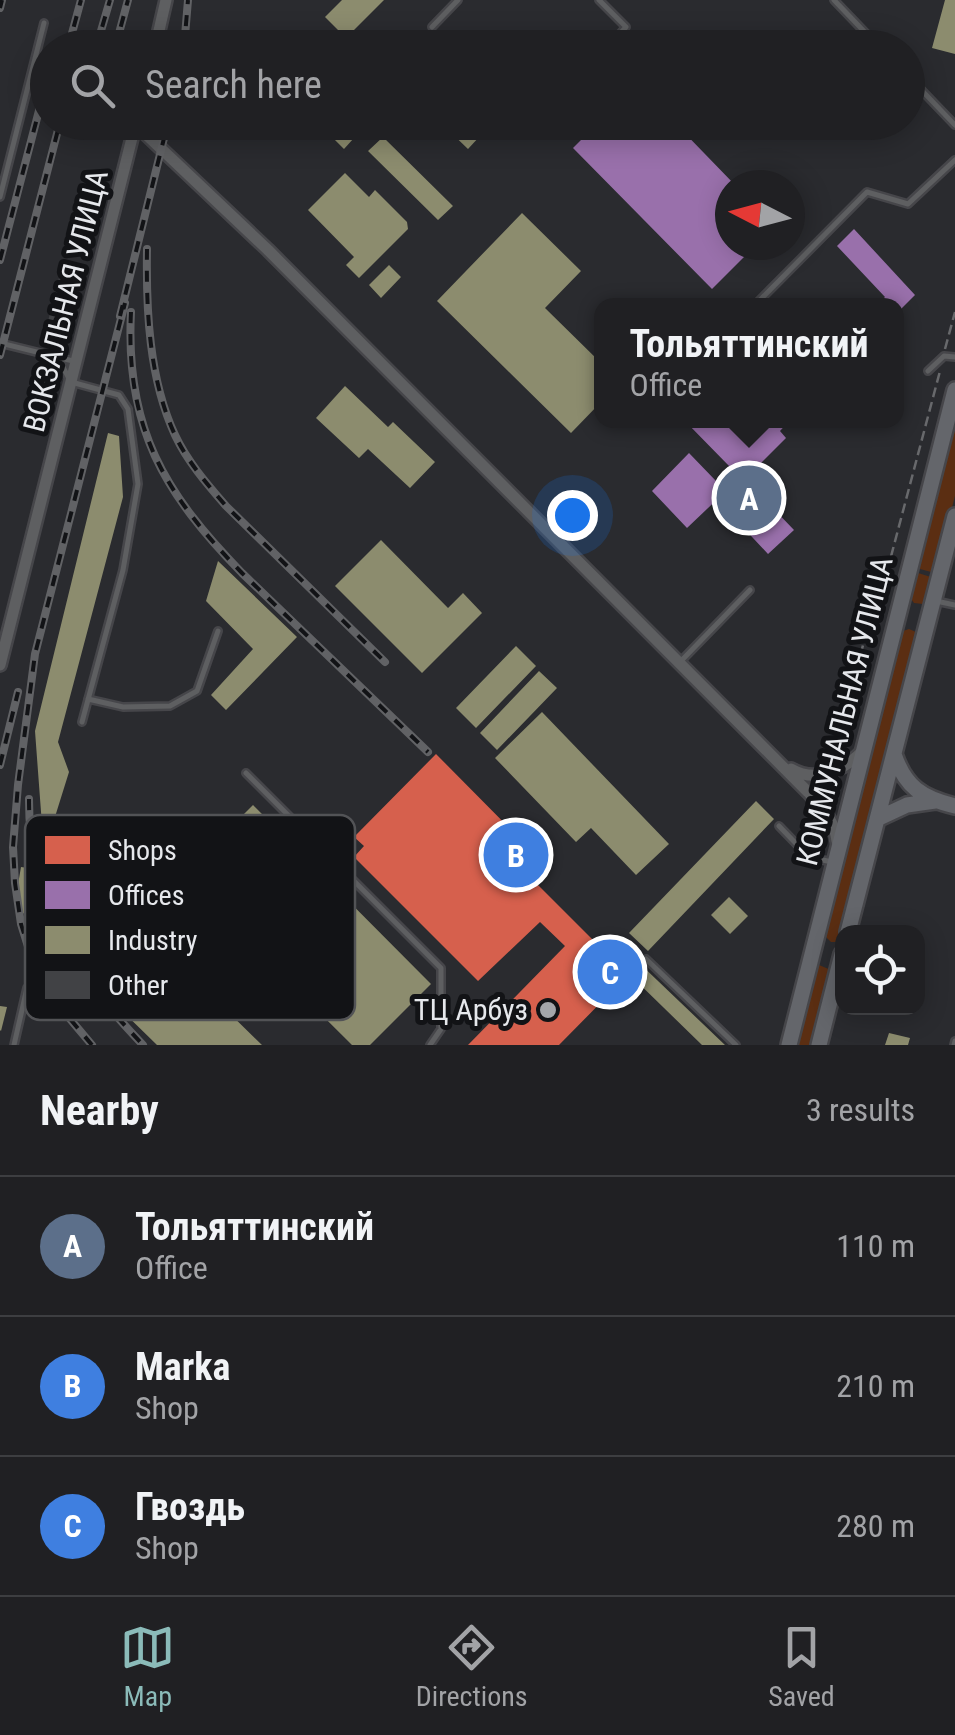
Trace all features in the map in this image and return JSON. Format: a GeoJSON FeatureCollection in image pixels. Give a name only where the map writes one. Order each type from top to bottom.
{"type":"FeatureCollection","features":[{"type":"Feature","properties":{"kind":"main road","name":"КОММУНАЛЬНАЯ УЛИЦА"},"geometry":{"type":"LineString","coordinates":[[789,1045],[955,390]]}},
{"type":"Feature","properties":{"kind":"main road","name":"КОММУНАЛЬНАЯ УЛИЦА"},"geometry":{"type":"LineString","coordinates":[[850,925],[955,516]]}},
{"type":"Feature","properties":{"kind":"main road"},"geometry":{"type":"LineString","coordinates":[[902,601],[914,612],[922,612],[932,604]]}},
{"type":"Feature","properties":{"kind":"main road"},"geometry":{"type":"LineString","coordinates":[[894,629],[910,622],[923,637]]}},
{"type":"Feature","properties":{"kind":"main road"},"geometry":{"type":"LineString","coordinates":[[894,754],[911,786],[935,801],[955,806]]}},
{"type":"Feature","properties":{"kind":"main road"},"geometry":{"type":"LineString","coordinates":[[877,819],[907,804],[935,801]]}},
{"type":"Feature","properties":{"kind":"main road"},"geometry":{"type":"LineString","coordinates":[[815,941],[818,950],[828,956],[835,954]]}},
{"type":"Feature","properties":{"kind":"main road"},"geometry":{"type":"LineString","coordinates":[[807,972],[824,961],[835,972]]}},
{"type":"Feature","properties":{"kind":"main road"},"geometry":{"type":"LineString","coordinates":[[819,1045],[835,981]]}},
{"type":"Feature","properties":{"kind":"street"},"geometry":{"type":"LineString","coordinates":[[158,30],[166,0]]}},
{"type":"Feature","properties":{"kind":"street","name":"ВОКЗАЛЬНАЯ УЛИЦА"},"geometry":{"type":"LineString","coordinates":[[0,666],[132,140]]}},
{"type":"Feature","properties":{"kind":"street"},"geometry":{"type":"LineString","coordinates":[[153,140],[268,250],[779,762],[827,813],[836,831],[837,856]]}},
{"type":"Feature","properties":{"kind":"street"},"geometry":{"type":"LineString","coordinates":[[779,762],[801,774],[831,773],[850,764],[864,750]]}},
{"type":"Feature","properties":{"kind":"lane"},"geometry":{"type":"LineString","coordinates":[[432,27],[458,0]]}},
{"type":"Feature","properties":{"kind":"lane"},"geometry":{"type":"LineString","coordinates":[[599,0],[626,27],[623,30]]}},
{"type":"Feature","properties":{"kind":"lane"},"geometry":{"type":"LineString","coordinates":[[834,0],[863,30]]}},
{"type":"Feature","properties":{"kind":"lane"},"geometry":{"type":"LineString","coordinates":[[42,30],[44,23]]}},
{"type":"Feature","properties":{"kind":"lane"},"geometry":{"type":"LineString","coordinates":[[0,197],[30,78]]}},
{"type":"Feature","properties":{"kind":"lane"},"geometry":{"type":"LineString","coordinates":[[925,94],[955,125]]}},
{"type":"Feature","properties":{"kind":"lane"},"geometry":{"type":"LineString","coordinates":[[762,298],[867,192],[908,204],[955,160]]}},
{"type":"Feature","properties":{"kind":"lane"},"geometry":{"type":"LineString","coordinates":[[0,343],[76,362]]}},
{"type":"Feature","properties":{"kind":"lane"},"geometry":{"type":"LineString","coordinates":[[928,370],[944,356],[955,357]]}},
{"type":"Feature","properties":{"kind":"lane"},"geometry":{"type":"LineString","coordinates":[[58,358],[71,382],[119,394],[128,409],[138,484],[122,570],[82,722]]}},
{"type":"Feature","properties":{"kind":"lane"},"geometry":{"type":"LineString","coordinates":[[680,662],[750,590]]}},
{"type":"Feature","properties":{"kind":"lane"},"geometry":{"type":"LineString","coordinates":[[932,604],[955,605]]}},
{"type":"Feature","properties":{"kind":"lane"},"geometry":{"type":"LineString","coordinates":[[88,700],[123,707],[170,706],[196,691],[218,631]]}},
{"type":"Feature","properties":{"kind":"lane"},"geometry":{"type":"LineString","coordinates":[[246,774],[287,815]]}},
{"type":"Feature","properties":{"kind":"lane"},"geometry":{"type":"LineString","coordinates":[[778,826],[809,857],[837,856]]}},
{"type":"Feature","properties":{"kind":"lane"},"geometry":{"type":"LineString","coordinates":[[355,882],[441,968],[442,1029],[430,1045]]}},
{"type":"Feature","properties":{"kind":"lane"},"geometry":{"type":"LineString","coordinates":[[646,959],[736,1045]]}},
{"type":"Feature","properties":{"kind":"lane"},"geometry":{"type":"LineString","coordinates":[[14,1045],[25,997]]}},
{"type":"Feature","properties":{"kind":"path"},"geometry":{"type":"LineString","coordinates":[[831,773],[882,570],[889,564],[955,312]]}},
{"type":"Feature","properties":{"kind":"shaded area"},"geometry":{"type":"Polygon","coordinates":[[[955,416],[955,496],[935,573],[916,568],[955,416]]]}},
{"type":"Feature","properties":{"kind":"shaded area"},"geometry":{"type":"Polygon","coordinates":[[[915,572],[934,578],[923,604],[914,603],[909,596],[915,572]]]}},
{"type":"Feature","properties":{"kind":"shaded area"},"geometry":{"type":"Polygon","coordinates":[[[900,632],[916,632],[917,641],[844,925],[835,925],[835,942],[831,942],[824,935],[900,632]]]}},
{"type":"Feature","properties":{"kind":"shaded area"},"geometry":{"type":"Polygon","coordinates":[[[816,967],[831,970],[814,1045],[795,1045],[816,967]]]}},
{"type":"Feature","properties":{"kind":"building: Shops"},"geometry":{"type":"Polygon","coordinates":[[[436,754],[549,868],[535,882],[628,975],[559,1045],[468,1045],[565,946],[540,922],[478,981],[355,858],[364,846],[355,836],[436,754]]]}},
{"type":"Feature","properties":{"kind":"building: Offices"},"geometry":{"type":"Polygon","coordinates":[[[581,140],[691,140],[720,170],[715,170],[715,260],[741,260],[712,289],[573,148],[581,140]]]}},
{"type":"Feature","properties":{"kind":"building: Offices"},"geometry":{"type":"Polygon","coordinates":[[[854,229],[915,295],[904,306],[904,298],[884,298],[837,246],[854,229]]]}},
{"type":"Feature","properties":{"kind":"building: Offices"},"geometry":{"type":"Polygon","coordinates":[[[692,428],[783,428],[780,431],[786,438],[745,479],[794,530],[768,554],[738,522],[748,513],[727,490],[687,528],[652,491],[689,453],[716,481],[730,467],[692,428]]]}},
{"type":"Feature","properties":{"kind":"building: Industry"},"geometry":{"type":"Polygon","coordinates":[[[342,0],[384,0],[354,30],[338,30],[325,17],[342,0]]]}},
{"type":"Feature","properties":{"kind":"building: Industry"},"geometry":{"type":"Polygon","coordinates":[[[945,0],[955,0],[955,54],[932,48],[945,0]]]}},
{"type":"Feature","properties":{"kind":"building: Industry"},"geometry":{"type":"Polygon","coordinates":[[[335,140],[352,140],[344,149],[335,140]]]}},
{"type":"Feature","properties":{"kind":"building: Industry"},"geometry":{"type":"Polygon","coordinates":[[[380,140],[386,140],[453,206],[438,220],[368,151],[380,140]]]}},
{"type":"Feature","properties":{"kind":"building: Industry"},"geometry":{"type":"Polygon","coordinates":[[[459,140],[476,140],[468,149],[459,140]]]}},
{"type":"Feature","properties":{"kind":"building: Industry"},"geometry":{"type":"Polygon","coordinates":[[[345,173],[369,197],[375,190],[407,222],[408,229],[359,278],[346,265],[354,257],[308,210],[345,173]]]}},
{"type":"Feature","properties":{"kind":"building: Industry"},"geometry":{"type":"Polygon","coordinates":[[[522,213],[581,271],[545,308],[594,356],[594,409],[571,433],[437,301],[522,213]]]}},
{"type":"Feature","properties":{"kind":"building: Industry"},"geometry":{"type":"Polygon","coordinates":[[[389,265],[401,277],[381,298],[369,285],[389,265]]]}},
{"type":"Feature","properties":{"kind":"building: Industry"},"geometry":{"type":"Polygon","coordinates":[[[345,386],[388,427],[393,422],[435,462],[410,488],[368,449],[359,458],[316,418],[345,386]]]}},
{"type":"Feature","properties":{"kind":"building: Industry"},"geometry":{"type":"Polygon","coordinates":[[[108,433],[119,436],[123,497],[58,742],[69,772],[56,815],[41,815],[35,731],[108,433]]]}},
{"type":"Feature","properties":{"kind":"building: Industry"},"geometry":{"type":"Polygon","coordinates":[[[381,540],[448,608],[463,593],[482,613],[422,673],[335,586],[381,540]]]}},
{"type":"Feature","properties":{"kind":"building: Industry"},"geometry":{"type":"Polygon","coordinates":[[[218,561],[297,637],[226,710],[211,695],[253,649],[206,601],[218,561]]]}},
{"type":"Feature","properties":{"kind":"building: Industry"},"geometry":{"type":"Polygon","coordinates":[[[516,646],[536,666],[476,728],[456,708],[516,646]]]}},
{"type":"Feature","properties":{"kind":"building: Industry"},"geometry":{"type":"Polygon","coordinates":[[[539,671],[557,688],[497,750],[480,733],[539,671]]]}},
{"type":"Feature","properties":{"kind":"building: Industry"},"geometry":{"type":"Polygon","coordinates":[[[542,712],[669,844],[636,875],[591,828],[576,842],[495,758],[542,712]]]}},
{"type":"Feature","properties":{"kind":"building: Industry"},"geometry":{"type":"Polygon","coordinates":[[[756,801],[774,819],[648,951],[629,933],[756,801]]]}},
{"type":"Feature","properties":{"kind":"building: Industry"},"geometry":{"type":"Polygon","coordinates":[[[253,805],[263,815],[243,815],[253,805]]]}},
{"type":"Feature","properties":{"kind":"building: Industry"},"geometry":{"type":"Polygon","coordinates":[[[21,867],[25,868],[25,914],[16,912],[21,867]]]}},
{"type":"Feature","properties":{"kind":"building: Industry"},"geometry":{"type":"Polygon","coordinates":[[[729,897],[748,916],[730,934],[711,915],[729,897]]]}},
{"type":"Feature","properties":{"kind":"building: Industry"},"geometry":{"type":"Polygon","coordinates":[[[355,908],[431,984],[370,1045],[352,1045],[327,1020],[355,1020],[355,908]]]}},
{"type":"Feature","properties":{"kind":"building: Industry"},"geometry":{"type":"Polygon","coordinates":[[[635,959],[725,1045],[702,1045],[625,970],[635,959]]]}},
{"type":"Feature","properties":{"kind":"building: Industry"},"geometry":{"type":"Polygon","coordinates":[[[0,1006],[7,1007],[1,1031],[0,1030],[0,1006]]]}},
{"type":"Feature","properties":{"kind":"building: Industry"},"geometry":{"type":"Polygon","coordinates":[[[131,1020],[236,1020],[262,1045],[157,1045],[131,1020]]]}},
{"type":"Feature","properties":{"kind":"building: Industry"},"geometry":{"type":"Polygon","coordinates":[[[889,1033],[910,1038],[908,1045],[885,1045],[889,1033]]]}},
{"type":"Feature","properties":{"kind":"building: Other"},"geometry":{"type":"Polygon","coordinates":[[[63,262],[82,267],[63,342],[44,337],[63,262]]]}},
{"type":"Feature","properties":{"kind":"railway"},"geometry":{"type":"LineString","coordinates":[[0,8],[2,0]]}},
{"type":"Feature","properties":{"kind":"railway"},"geometry":{"type":"LineString","coordinates":[[73,30],[81,0]]}},
{"type":"Feature","properties":{"kind":"railway"},"geometry":{"type":"LineString","coordinates":[[101,30],[110,0]]}},
{"type":"Feature","properties":{"kind":"railway"},"geometry":{"type":"LineString","coordinates":[[120,30],[128,0]]}},
{"type":"Feature","properties":{"kind":"railway"},"geometry":{"type":"LineString","coordinates":[[186,30],[188,0]]}},
{"type":"Feature","properties":{"kind":"railway"},"geometry":{"type":"LineString","coordinates":[[0,260],[31,140]]}},
{"type":"Feature","properties":{"kind":"railway"},"geometry":{"type":"LineString","coordinates":[[0,355],[55,140]]}},
{"type":"Feature","properties":{"kind":"railway"},"geometry":{"type":"LineString","coordinates":[[120,316],[164,140]]}},
{"type":"Feature","properties":{"kind":"railway"},"geometry":{"type":"LineString","coordinates":[[147,249],[154,368],[166,413],[180,445],[226,506],[385,662]]}},
{"type":"Feature","properties":{"kind":"railway"},"geometry":{"type":"LineString","coordinates":[[25,937],[13,847],[35,654],[125,303]]}},
{"type":"Feature","properties":{"kind":"railway"},"geometry":{"type":"LineString","coordinates":[[131,312],[135,390],[143,424],[171,486],[242,573],[428,752]]}},
{"type":"Feature","properties":{"kind":"railway"},"geometry":{"type":"LineString","coordinates":[[0,765],[18,692]]}},
{"type":"Feature","properties":{"kind":"railway"},"geometry":{"type":"LineString","coordinates":[[29,799],[30,815]]}},
{"type":"Feature","properties":{"kind":"railway"},"geometry":{"type":"LineString","coordinates":[[71,1020],[92,1045]]}},
{"type":"Feature","properties":{"kind":"railway"},"geometry":{"type":"LineString","coordinates":[[120,1020],[143,1045]]}},
{"type":"Feature","properties":{"kind":"place","name":"Тольяттинский"},"geometry":{"type":"Point","coordinates":[749,498]}},
{"type":"Feature","properties":{"kind":"place","name":"Marka"},"geometry":{"type":"Point","coordinates":[516,855]}},
{"type":"Feature","properties":{"kind":"place","name":"Гвоздь"},"geometry":{"type":"Point","coordinates":[610,972]}},
{"type":"Feature","properties":{"kind":"place","name":"ТЦ Арбуз"},"geometry":{"type":"Point","coordinates":[548,1010]}}]}
